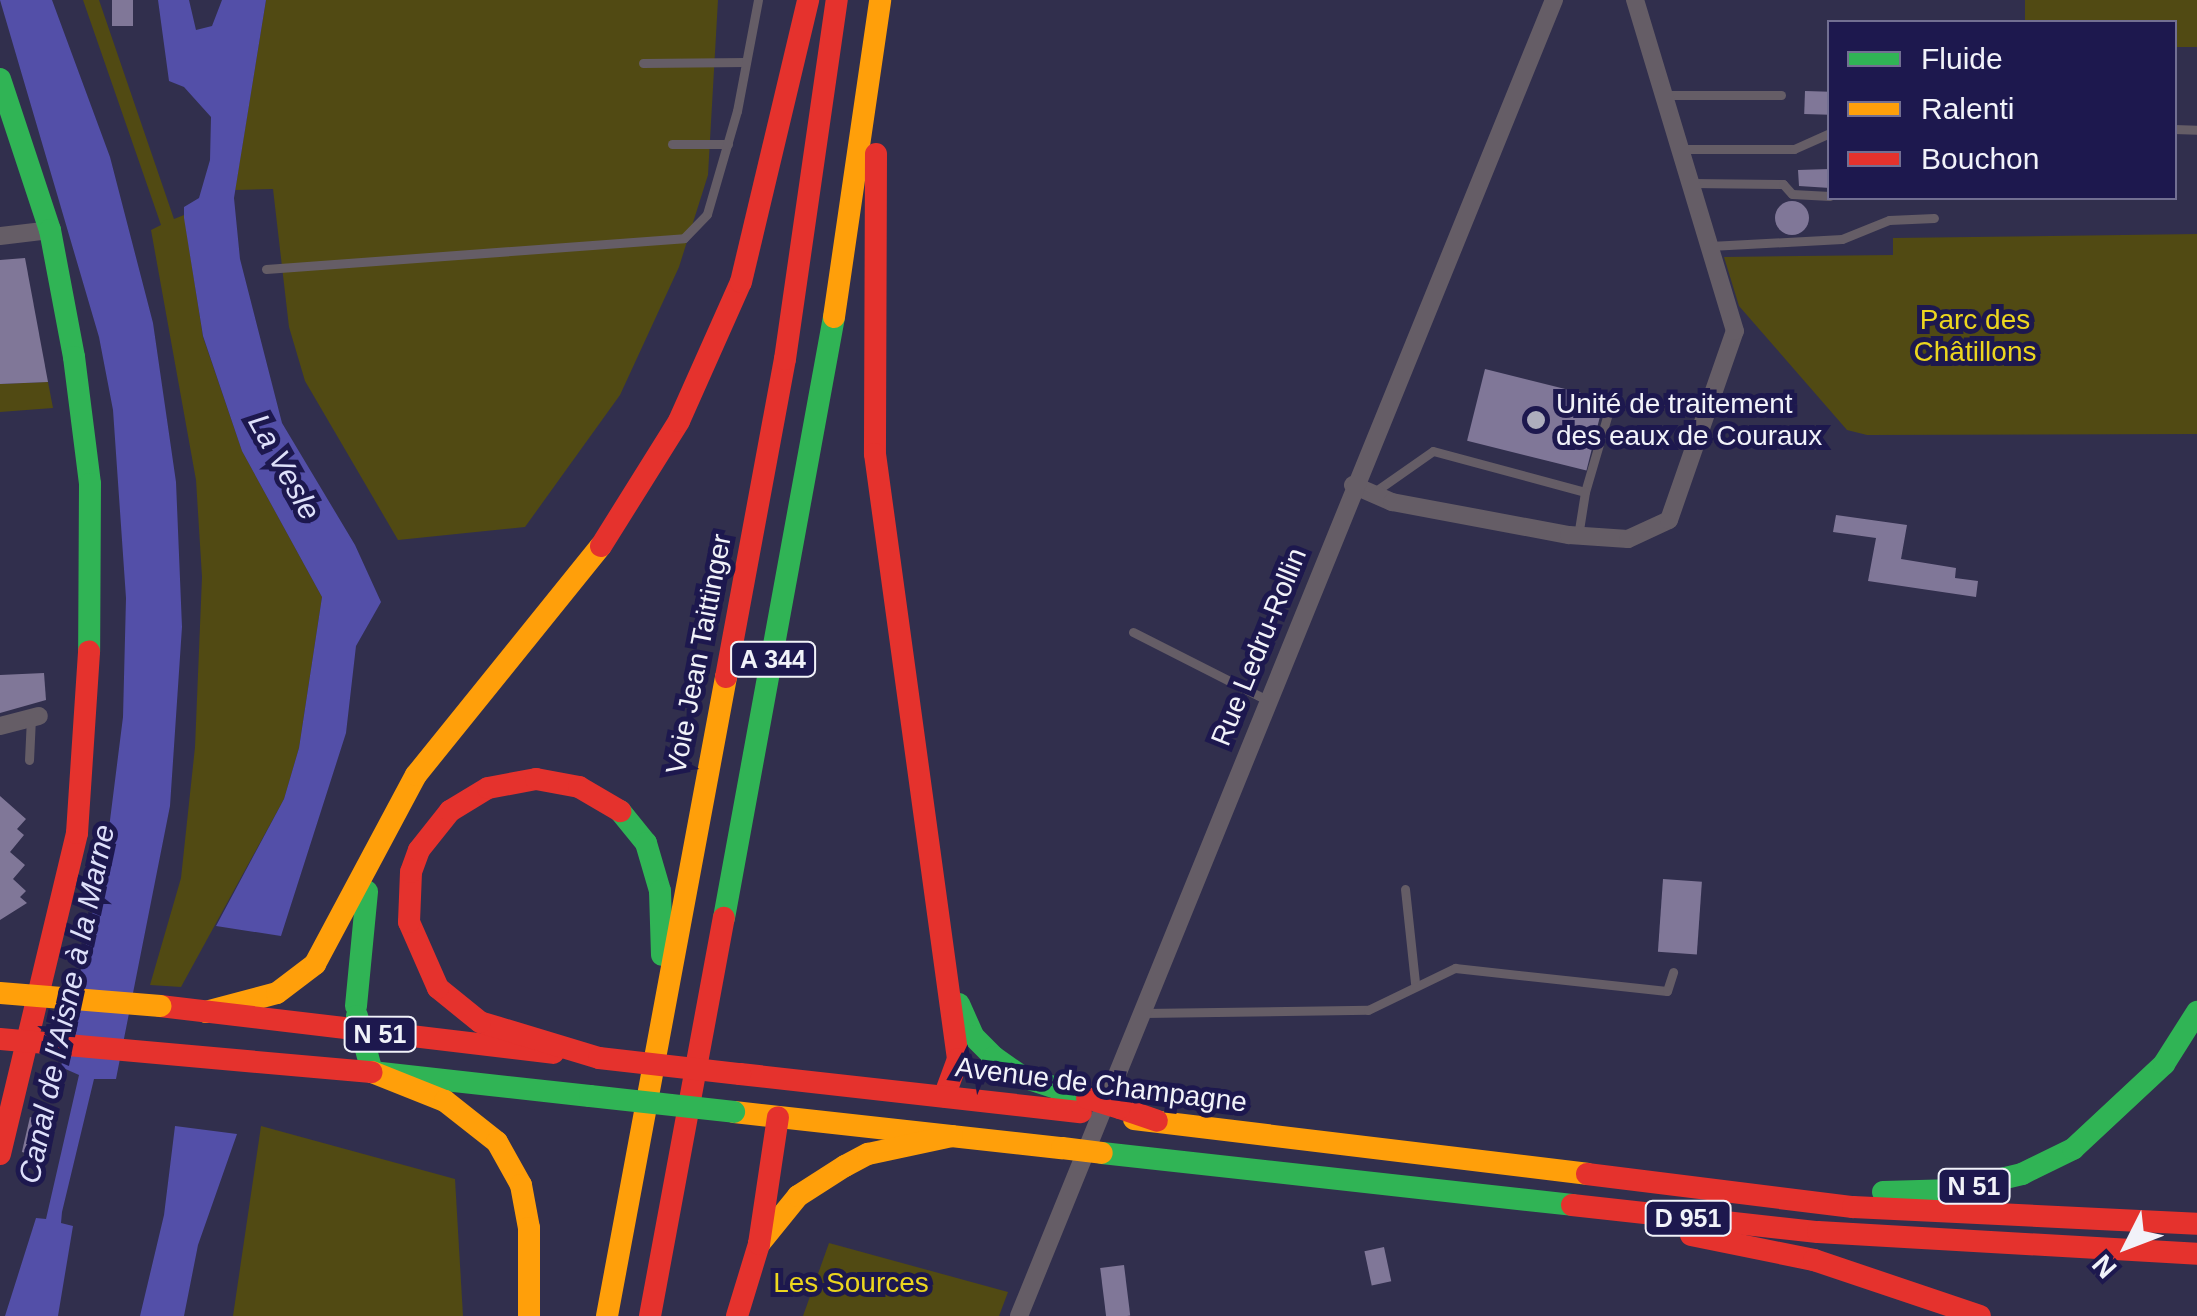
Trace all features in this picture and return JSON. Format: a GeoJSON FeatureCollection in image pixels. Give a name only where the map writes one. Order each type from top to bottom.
{"type":"FeatureCollection","features":[{"type":"Feature","properties":{"kind":"main road"},"geometry":{"type":"LineString","coordinates":[[206,1012],[277,993],[316,964],[370,869],[416,775],[584,572],[679,421],[742,282],[808,0]]}},
{"type":"Feature","properties":{"kind":"main road","name":"Voie Jean Taittinger"},"geometry":{"type":"LineString","coordinates":[[607,1316],[788,341],[838,0]]}},
{"type":"Feature","properties":{"kind":"main road"},"geometry":{"type":"LineString","coordinates":[[880,3],[875,454],[958,1060],[944,1097],[916,1132]]}},
{"type":"Feature","properties":{"kind":"main road","name":"A 344"},"geometry":{"type":"LineString","coordinates":[[650,1316],[825,375],[880,3]]}},
{"type":"Feature","properties":{"kind":"main road"},"geometry":{"type":"LineString","coordinates":[[0,79],[50,230],[90,484],[90,673],[77,833],[0,1154]]}},
{"type":"Feature","properties":{"kind":"main road"},"geometry":{"type":"LineString","coordinates":[[600,1058],[480,1022],[425,969],[409,922],[410,872],[419,850],[450,811],[488,788],[536,779],[579,786],[617,808],[655,865],[664,1004]]}},
{"type":"Feature","properties":{"kind":"main road"},"geometry":{"type":"LineString","coordinates":[[370,869],[356,1006],[359,1032],[372,1072],[444,1101],[496,1142],[520,1185],[529,1228],[529,1316]]}},
{"type":"Feature","properties":{"kind":"main road"},"geometry":{"type":"LineString","coordinates":[[947,974],[973,1036],[994,1057],[1024,1077],[1084,1105]]}},
{"type":"Feature","properties":{"kind":"main road","name":"Avenue de Champagne"},"geometry":{"type":"LineString","coordinates":[[0,993],[160,1006],[944,1097],[1084,1105],[1157,1121],[1854,1207],[2197,1224]]}},
{"type":"Feature","properties":{"kind":"main road","name":"N 51"},"geometry":{"type":"LineString","coordinates":[[1682,1184],[1955,1190],[2022,1174],[2074,1149],[2122,1109],[2164,1064],[2197,1012]]}},
{"type":"Feature","properties":{"kind":"main road","name":"N 51"},"geometry":{"type":"LineString","coordinates":[[0,1039],[372,1072],[1102,1152]]}},
{"type":"Feature","properties":{"kind":"main road"},"geometry":{"type":"LineString","coordinates":[[737,1316],[760,1244],[782,1079]]}},
{"type":"Feature","properties":{"kind":"main road"},"geometry":{"type":"LineString","coordinates":[[760,1244],[798,1196],[834,1172],[868,1154],[952,1136]]}},
{"type":"Feature","properties":{"kind":"main road","name":"D 951"},"geometry":{"type":"LineString","coordinates":[[1102,1152],[1818,1232],[2197,1254]]}},
{"type":"Feature","properties":{"kind":"main road"},"geometry":{"type":"LineString","coordinates":[[1340,1179],[1398,1196],[1778,1251],[1980,1316]]}},
{"type":"Feature","properties":{"kind":"street","name":"Rue Ledru-Rollin"},"geometry":{"type":"LineString","coordinates":[[1019,1316],[1554,0]]}},
{"type":"Feature","properties":{"kind":"street"},"geometry":{"type":"LineString","coordinates":[[1354,485],[1373,493],[1578,536],[1628,540],[1669,520],[1735,331],[1635,0]]}},
{"type":"Feature","properties":{"kind":"street"},"geometry":{"type":"LineString","coordinates":[[0,236],[50,230]]}},
{"type":"Feature","properties":{"kind":"street"},"geometry":{"type":"LineString","coordinates":[[0,726],[35,717]]}},
{"type":"Feature","properties":{"kind":"lane"},"geometry":{"type":"LineString","coordinates":[[266,269],[684,238],[707,214],[728,144],[758,0]]}},
{"type":"Feature","properties":{"kind":"lane"},"geometry":{"type":"LineString","coordinates":[[644,63],[746,62]]}},
{"type":"Feature","properties":{"kind":"lane"},"geometry":{"type":"LineString","coordinates":[[1664,95],[1780,96]]}},
{"type":"Feature","properties":{"kind":"lane"},"geometry":{"type":"LineString","coordinates":[[1680,149],[1794,150],[1827,134]]}},
{"type":"Feature","properties":{"kind":"lane"},"geometry":{"type":"LineString","coordinates":[[672,144],[728,144]]}},
{"type":"Feature","properties":{"kind":"lane"},"geometry":{"type":"LineString","coordinates":[[1690,182],[1783,184],[1792,194],[1827,196]]}},
{"type":"Feature","properties":{"kind":"lane"},"geometry":{"type":"LineString","coordinates":[[1710,246],[1842,239],[1889,220],[1934,218]]}},
{"type":"Feature","properties":{"kind":"lane"},"geometry":{"type":"LineString","coordinates":[[1578,536],[1585,492],[1614,394]]}},
{"type":"Feature","properties":{"kind":"lane"},"geometry":{"type":"LineString","coordinates":[[1373,493],[1432,451],[1585,492]]}},
{"type":"Feature","properties":{"kind":"lane"},"geometry":{"type":"LineString","coordinates":[[1133,632],[1267,700]]}},
{"type":"Feature","properties":{"kind":"lane"},"geometry":{"type":"LineString","coordinates":[[29,760],[35,717]]}},
{"type":"Feature","properties":{"kind":"lane"},"geometry":{"type":"LineString","coordinates":[[1405,889],[1415,983]]}},
{"type":"Feature","properties":{"kind":"lane"},"geometry":{"type":"LineString","coordinates":[[1141,1014],[1368,1010],[1415,983],[1455,968],[1667,991],[1672,972]]}},
{"type":"Feature","properties":{"kind":"green space"},"geometry":{"type":"Polygon","coordinates":[[[83,0],[99,0],[174,219],[184,215],[203,337],[242,451],[322,597],[299,748],[284,799],[181,987],[150,985],[181,878],[195,747],[202,577],[196,480],[151,230],[161,225],[83,0]]]}},
{"type":"Feature","properties":{"kind":"green space"},"geometry":{"type":"Polygon","coordinates":[[[266,0],[718,0],[708,175],[679,267],[620,395],[525,527],[398,540],[305,381],[289,327],[273,189],[235,190],[266,0]]]}},
{"type":"Feature","properties":{"kind":"green space"},"geometry":{"type":"Polygon","coordinates":[[[2025,0],[2197,0],[2197,47],[2177,47],[2177,20],[2025,20],[2025,0]]]}},
{"type":"Feature","properties":{"kind":"green space","name":"Parc des Châtillons"},"geometry":{"type":"Polygon","coordinates":[[[2197,234],[2197,434],[1867,435],[1847,430],[1739,306],[1724,257],[1893,255],[1893,238],[2197,234]]]}},
{"type":"Feature","properties":{"kind":"green space"},"geometry":{"type":"Polygon","coordinates":[[[48,382],[53,408],[0,412],[0,384],[48,382]]]}},
{"type":"Feature","properties":{"kind":"green space"},"geometry":{"type":"Polygon","coordinates":[[[261,1126],[455,1179],[463,1316],[233,1316],[261,1126]]]}},
{"type":"Feature","properties":{"kind":"green space","name":"Les Sources"},"geometry":{"type":"Polygon","coordinates":[[[829,1243],[1008,1292],[999,1316],[803,1316],[829,1243]]]}},
{"type":"Feature","properties":{"kind":"water"},"geometry":{"type":"Polygon","coordinates":[[[0,0],[52,0],[110,157],[153,323],[176,482],[182,627],[170,806],[116,1079],[94,1079],[62,1212],[61,1223],[73,1226],[58,1316],[5,1316],[36,1218],[46,1219],[79,1075],[61,1067],[108,836],[123,717],[126,598],[113,410],[99,337],[0,0]]]}},
{"type":"Feature","properties":{"kind":"water","name":"La Vesle"},"geometry":{"type":"Polygon","coordinates":[[[158,0],[189,0],[196,30],[212,26],[222,0],[266,0],[234,198],[240,259],[282,423],[355,545],[381,602],[356,646],[346,733],[281,936],[216,926],[284,799],[299,748],[322,597],[242,451],[203,336],[184,207],[199,198],[210,160],[211,117],[184,87],[169,81],[158,0]]]}},
{"type":"Feature","properties":{"kind":"water"},"geometry":{"type":"Polygon","coordinates":[[[175,1126],[237,1134],[198,1245],[184,1316],[140,1316],[164,1215],[175,1126]]]}},
{"type":"Feature","properties":{"kind":"building"},"geometry":{"type":"Polygon","coordinates":[[[112,0],[133,0],[133,26],[112,26],[112,0]]]}},
{"type":"Feature","properties":{"kind":"building"},"geometry":{"type":"Polygon","coordinates":[[[1805,91],[1827,92],[1827,115],[1804,114],[1805,91]]]}},
{"type":"Feature","properties":{"kind":"building"},"geometry":{"type":"Polygon","coordinates":[[[1827,169],[1827,188],[1799,186],[1798,170],[1827,169]]]}},
{"type":"Feature","properties":{"kind":"building"},"geometry":{"type":"Polygon","coordinates":[[[1792,201],[1804,206],[1809,218],[1804,230],[1792,235],[1780,230],[1775,218],[1780,206],[1792,201]]]}},
{"type":"Feature","properties":{"kind":"building"},"geometry":{"type":"Polygon","coordinates":[[[25,258],[48,382],[0,384],[0,260],[25,258]]]}},
{"type":"Feature","properties":{"kind":"building","name":"Unité de traitement des eaux de Couraux"},"geometry":{"type":"Polygon","coordinates":[[[1485,369],[1604,399],[1586,471],[1467,441],[1485,369]]]}},
{"type":"Feature","properties":{"kind":"building"},"geometry":{"type":"Polygon","coordinates":[[[1836,515],[1907,525],[1901,559],[1956,568],[1955,578],[1978,581],[1976,597],[1868,581],[1876,538],[1833,532],[1836,515]]]}},
{"type":"Feature","properties":{"kind":"building"},"geometry":{"type":"Polygon","coordinates":[[[44,673],[46,700],[0,713],[0,675],[44,673]]]}},
{"type":"Feature","properties":{"kind":"building"},"geometry":{"type":"Polygon","coordinates":[[[0,796],[26,819],[17,829],[24,835],[10,852],[25,865],[13,879],[26,891],[20,897],[27,903],[0,920],[0,796]]]}},
{"type":"Feature","properties":{"kind":"building"},"geometry":{"type":"Polygon","coordinates":[[[1663,879],[1702,882],[1697,955],[1658,952],[1663,879]]]}},
{"type":"Feature","properties":{"kind":"building"},"geometry":{"type":"Polygon","coordinates":[[[30,1117],[55,1123],[47,1158],[22,1152],[30,1117]]]}},
{"type":"Feature","properties":{"kind":"building"},"geometry":{"type":"Polygon","coordinates":[[[1384,1247],[1391,1281],[1372,1285],[1364,1251],[1384,1247]]]}},
{"type":"Feature","properties":{"kind":"building"},"geometry":{"type":"Polygon","coordinates":[[[1124,1265],[1130,1316],[1106,1316],[1100,1268],[1124,1265]]]}},
{"type":"Feature","properties":{"kind":"traffic: fast"},"geometry":{"type":"LineString","coordinates":[[0,79],[50,230],[74,357],[90,484],[89,651]]}},
{"type":"Feature","properties":{"kind":"traffic: fast"},"geometry":{"type":"LineString","coordinates":[[724,918],[834,317]]}},
{"type":"Feature","properties":{"kind":"traffic: fast"},"geometry":{"type":"LineString","coordinates":[[620,811],[646,843],[660,891],[662,955]]}},
{"type":"Feature","properties":{"kind":"traffic: fast"},"geometry":{"type":"LineString","coordinates":[[356,1006],[367,892]]}},
{"type":"Feature","properties":{"kind":"traffic: fast"},"geometry":{"type":"LineString","coordinates":[[959,1004],[973,1036],[994,1057],[1023,1077],[1087,1098]]}},
{"type":"Feature","properties":{"kind":"traffic: fast"},"geometry":{"type":"LineString","coordinates":[[1883,1192],[1955,1190],[2022,1174],[2073,1149],[2164,1064],[2197,1012]]}},
{"type":"Feature","properties":{"kind":"traffic: fast"},"geometry":{"type":"LineString","coordinates":[[357,1016],[372,1072],[590,1096]]}},
{"type":"Feature","properties":{"kind":"traffic: fast"},"geometry":{"type":"LineString","coordinates":[[590,1096],[734,1112]]}},
{"type":"Feature","properties":{"kind":"traffic: fast"},"geometry":{"type":"LineString","coordinates":[[1102,1153],[1572,1205]]}},
{"type":"Feature","properties":{"kind":"traffic: slow"},"geometry":{"type":"LineString","coordinates":[[834,317],[880,0]]}},
{"type":"Feature","properties":{"kind":"traffic: slow"},"geometry":{"type":"LineString","coordinates":[[206,1012],[277,993],[315,964],[416,775],[601,546]]}},
{"type":"Feature","properties":{"kind":"traffic: slow"},"geometry":{"type":"LineString","coordinates":[[607,1316],[726,677]]}},
{"type":"Feature","properties":{"kind":"traffic: slow"},"geometry":{"type":"LineString","coordinates":[[0,993],[160,1006]]}},
{"type":"Feature","properties":{"kind":"traffic: slow"},"geometry":{"type":"LineString","coordinates":[[372,1072],[445,1101],[497,1142],[521,1185],[529,1228],[529,1316]]}},
{"type":"Feature","properties":{"kind":"traffic: slow"},"geometry":{"type":"LineString","coordinates":[[734,1112],[1062,1148]]}},
{"type":"Feature","properties":{"kind":"traffic: slow"},"geometry":{"type":"LineString","coordinates":[[1134,1119],[1587,1174]]}},
{"type":"Feature","properties":{"kind":"traffic: slow"},"geometry":{"type":"LineString","coordinates":[[759,1244],[798,1196],[845,1166],[868,1154],[952,1136]]}},
{"type":"Feature","properties":{"kind":"traffic: slow"},"geometry":{"type":"LineString","coordinates":[[1062,1148],[1102,1153]]}},
{"type":"Feature","properties":{"kind":"traffic: jam"},"geometry":{"type":"LineString","coordinates":[[601,546],[679,421],[741,282],[808,0]]}},
{"type":"Feature","properties":{"kind":"traffic: jam"},"geometry":{"type":"LineString","coordinates":[[726,677],[785,359],[837,0]]}},
{"type":"Feature","properties":{"kind":"traffic: jam"},"geometry":{"type":"LineString","coordinates":[[876,154],[875,454],[958,1059],[944,1097]]}},
{"type":"Feature","properties":{"kind":"traffic: jam"},"geometry":{"type":"LineString","coordinates":[[0,1154],[77,833],[89,651]]}},
{"type":"Feature","properties":{"kind":"traffic: jam"},"geometry":{"type":"LineString","coordinates":[[599,1058],[480,1022],[438,988],[409,922],[411,872],[419,850],[450,811],[488,788],[536,779],[579,787],[620,811]]}},
{"type":"Feature","properties":{"kind":"traffic: jam"},"geometry":{"type":"LineString","coordinates":[[650,1316],[724,918]]}},
{"type":"Feature","properties":{"kind":"traffic: jam"},"geometry":{"type":"LineString","coordinates":[[160,1006],[553,1053]]}},
{"type":"Feature","properties":{"kind":"traffic: jam"},"geometry":{"type":"LineString","coordinates":[[0,1039],[372,1072]]}},
{"type":"Feature","properties":{"kind":"traffic: jam"},"geometry":{"type":"LineString","coordinates":[[599,1058],[740,1074]]}},
{"type":"Feature","properties":{"kind":"traffic: jam"},"geometry":{"type":"LineString","coordinates":[[740,1074],[1081,1112]]}},
{"type":"Feature","properties":{"kind":"traffic: jam"},"geometry":{"type":"LineString","coordinates":[[1087,1098],[1120,1108]]}},
{"type":"Feature","properties":{"kind":"traffic: jam"},"geometry":{"type":"LineString","coordinates":[[1120,1108],[1157,1121]]}},
{"type":"Feature","properties":{"kind":"traffic: jam"},"geometry":{"type":"LineString","coordinates":[[737,1316],[759,1244],[778,1117]]}},
{"type":"Feature","properties":{"kind":"traffic: jam"},"geometry":{"type":"LineString","coordinates":[[1587,1174],[1853,1207],[2197,1224]]}},
{"type":"Feature","properties":{"kind":"traffic: jam"},"geometry":{"type":"LineString","coordinates":[[1572,1205],[1818,1232],[2197,1254]]}},
{"type":"Feature","properties":{"kind":"traffic: jam"},"geometry":{"type":"LineString","coordinates":[[1691,1235],[1814,1260],[1980,1316]]}},
{"type":"Feature","properties":{"kind":"place","name":"Unité de traitement des eaux de Couraux"},"geometry":{"type":"Point","coordinates":[1536,420]}},
{"type":"Feature","properties":{"kind":"water label","name":"Canal de l'Aisne à la Marne"},"geometry":{"type":"Point","coordinates":[67,1004]}}]}
